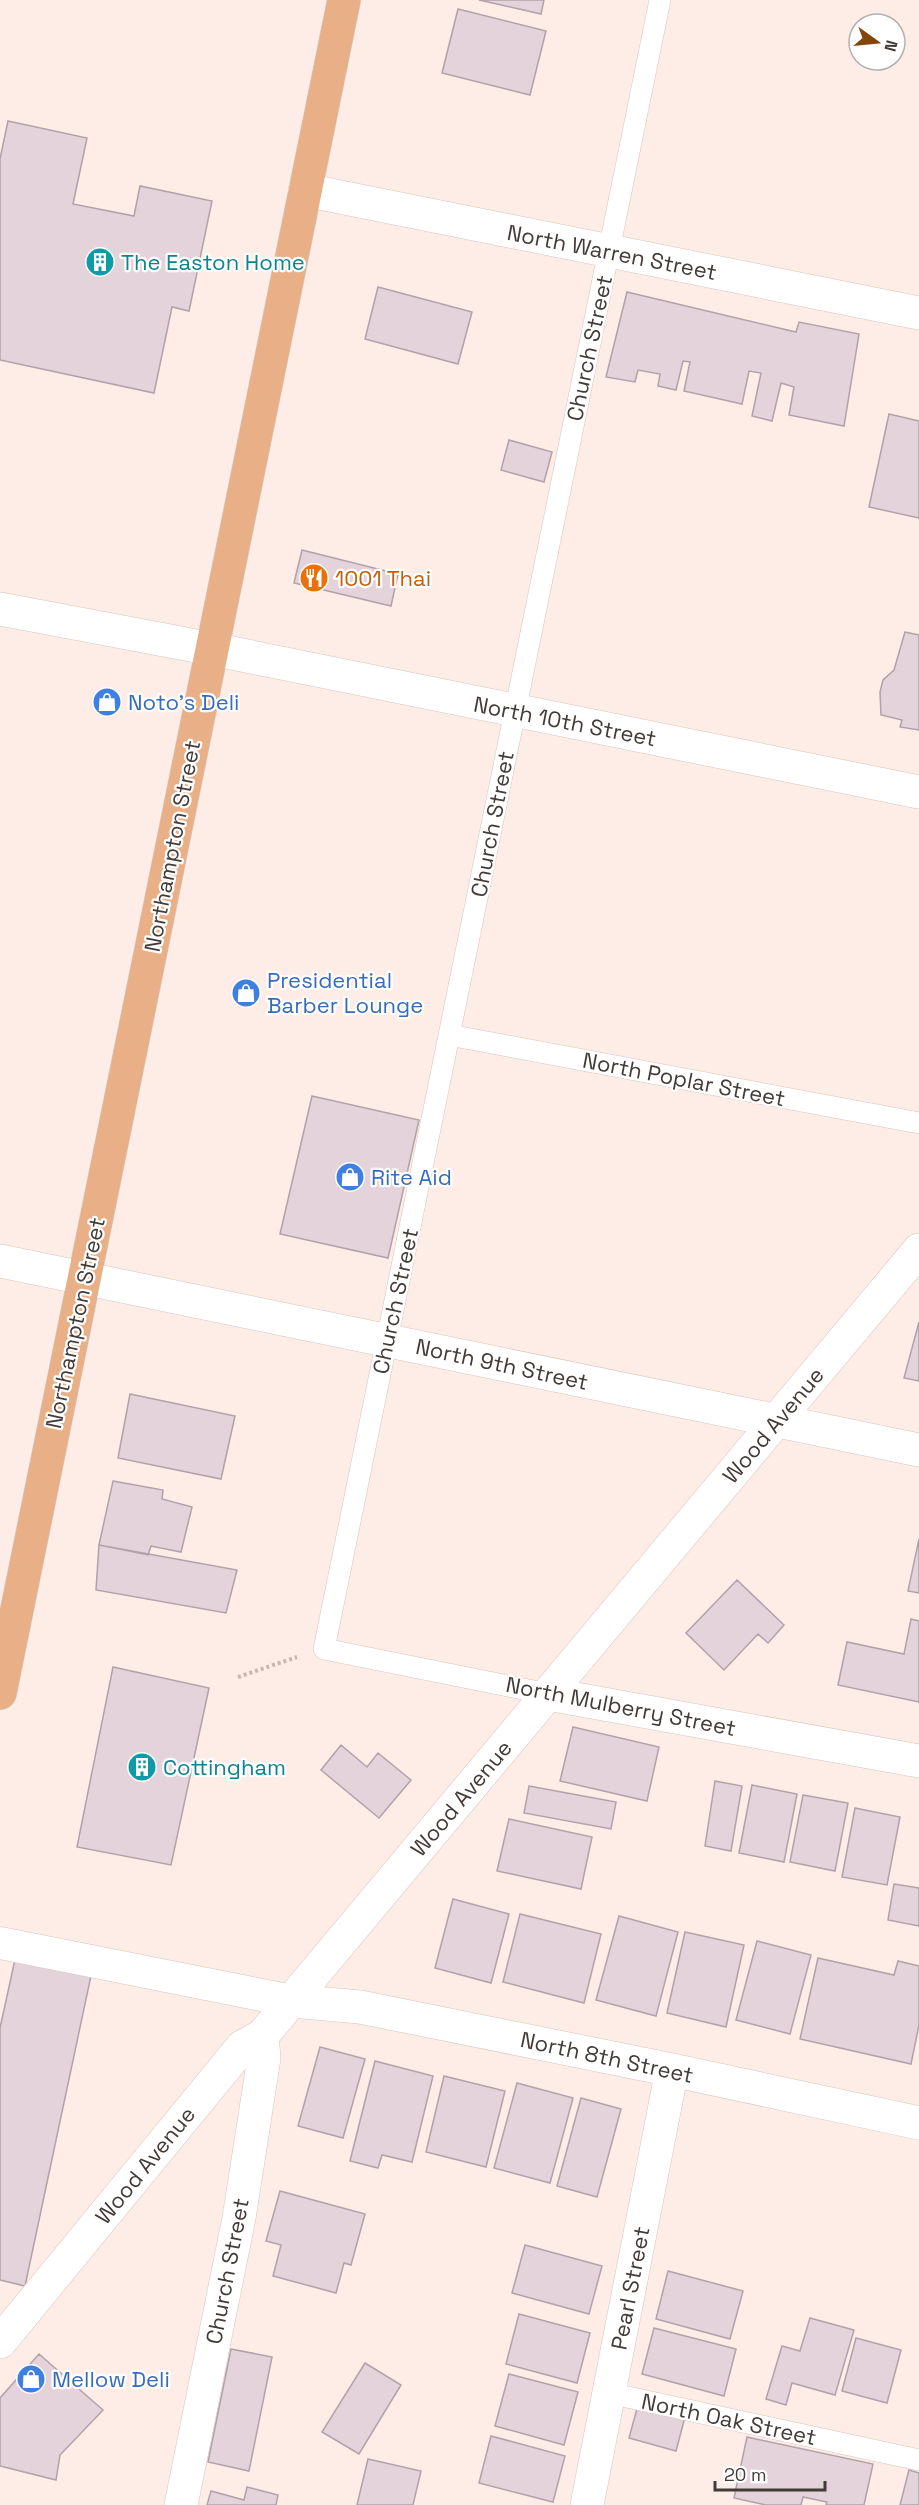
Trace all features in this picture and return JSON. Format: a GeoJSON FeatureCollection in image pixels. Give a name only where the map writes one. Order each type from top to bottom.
{"type":"FeatureCollection","features":[{"type":"Feature","properties":{"kind":"main road","name":"Northampton Street"},"geometry":{"type":"LineString","coordinates":[[0,1693],[10,1589],[84,1278],[344,0]]}},
{"type":"Feature","properties":{"kind":"street","name":"North Warren Street"},"geometry":{"type":"LineString","coordinates":[[305,190],[919,314]]}},
{"type":"Feature","properties":{"kind":"street","name":"North 10th Street"},"geometry":{"type":"LineString","coordinates":[[0,609],[212,649],[919,792]]}},
{"type":"Feature","properties":{"kind":"street","name":"Wood Avenue"},"geometry":{"type":"LineString","coordinates":[[0,2342],[242,2047],[262,2036],[919,1250]]}},
{"type":"Feature","properties":{"kind":"street","name":"North 9th Street"},"geometry":{"type":"LineString","coordinates":[[0,1261],[919,1450]]}},
{"type":"Feature","properties":{"kind":"street","name":"North Mulberry Street"},"geometry":{"type":"LineString","coordinates":[[548,1694],[919,1761]]}},
{"type":"Feature","properties":{"kind":"street"},"geometry":{"type":"LineString","coordinates":[[0,1944],[292,2001]]}},
{"type":"Feature","properties":{"kind":"street","name":"North 8th Street"},"geometry":{"type":"LineString","coordinates":[[292,2001],[360,2007],[919,2123]]}},
{"type":"Feature","properties":{"kind":"street","name":"Church Street"},"geometry":{"type":"LineString","coordinates":[[181,2505],[238,2218],[264,2058],[262,2036]]}},
{"type":"Feature","properties":{"kind":"street","name":"Pearl Street"},"geometry":{"type":"LineString","coordinates":[[587,2505],[672,2070]]}},
{"type":"Feature","properties":{"kind":"lane","name":"Church Street"},"geometry":{"type":"LineString","coordinates":[[324,1648],[660,0]]}},
{"type":"Feature","properties":{"kind":"lane","name":"North Poplar Street"},"geometry":{"type":"LineString","coordinates":[[449,1035],[919,1123]]}},
{"type":"Feature","properties":{"kind":"lane","name":"North Mulberry Street"},"geometry":{"type":"LineString","coordinates":[[324,1648],[548,1694]]}},
{"type":"Feature","properties":{"kind":"lane","name":"North Oak Street"},"geometry":{"type":"LineString","coordinates":[[609,2393],[919,2460]]}},
{"type":"Feature","properties":{"kind":"path"},"geometry":{"type":"LineString","coordinates":[[238,1677],[324,1648]]}},
{"type":"Feature","properties":{"kind":"building"},"geometry":{"type":"Polygon","coordinates":[[[479,0],[544,0],[541,14],[479,0]]]}},
{"type":"Feature","properties":{"kind":"building"},"geometry":{"type":"Polygon","coordinates":[[[458,9],[546,31],[530,95],[442,73],[458,9]]]}},
{"type":"Feature","properties":{"kind":"building","name":"The Easton Home"},"geometry":{"type":"Polygon","coordinates":[[[8,121],[87,138],[73,204],[134,216],[140,186],[212,201],[189,311],[172,307],[154,393],[0,360],[0,159],[8,121]]]}},
{"type":"Feature","properties":{"kind":"building"},"geometry":{"type":"Polygon","coordinates":[[[378,287],[472,312],[458,364],[365,339],[378,287]]]}},
{"type":"Feature","properties":{"kind":"building"},"geometry":{"type":"Polygon","coordinates":[[[627,292],[796,332],[799,322],[859,334],[844,426],[789,415],[794,387],[781,383],[772,421],[752,416],[761,373],[749,371],[742,404],[684,391],[690,362],[683,361],[676,390],[658,386],[660,374],[638,370],[635,382],[606,377],[627,292]]]}},
{"type":"Feature","properties":{"kind":"building"},"geometry":{"type":"Polygon","coordinates":[[[889,414],[919,421],[919,518],[869,507],[889,414]]]}},
{"type":"Feature","properties":{"kind":"building"},"geometry":{"type":"Polygon","coordinates":[[[509,440],[552,452],[544,482],[501,470],[509,440]]]}},
{"type":"Feature","properties":{"kind":"building"},"geometry":{"type":"Polygon","coordinates":[[[302,550],[398,574],[391,606],[294,583],[302,550]]]}},
{"type":"Feature","properties":{"kind":"building"},"geometry":{"type":"Polygon","coordinates":[[[905,632],[919,635],[919,730],[900,727],[902,720],[881,715],[880,692],[883,680],[894,670],[905,632]]]}},
{"type":"Feature","properties":{"kind":"building","name":"Rite Aid"},"geometry":{"type":"Polygon","coordinates":[[[312,1096],[419,1120],[388,1258],[280,1234],[312,1096]]]}},
{"type":"Feature","properties":{"kind":"building"},"geometry":{"type":"Polygon","coordinates":[[[919,1322],[919,1381],[904,1378],[919,1322]]]}},
{"type":"Feature","properties":{"kind":"building"},"geometry":{"type":"Polygon","coordinates":[[[130,1394],[235,1416],[221,1479],[118,1458],[130,1394]]]}},
{"type":"Feature","properties":{"kind":"building"},"geometry":{"type":"Polygon","coordinates":[[[113,1481],[163,1490],[162,1499],[192,1507],[181,1552],[151,1546],[148,1555],[99,1545],[113,1481]]]}},
{"type":"Feature","properties":{"kind":"building"},"geometry":{"type":"Polygon","coordinates":[[[919,1539],[919,1593],[908,1591],[919,1539]]]}},
{"type":"Feature","properties":{"kind":"building"},"geometry":{"type":"Polygon","coordinates":[[[99,1545],[237,1570],[226,1613],[96,1590],[99,1545]]]}},
{"type":"Feature","properties":{"kind":"building"},"geometry":{"type":"Polygon","coordinates":[[[737,1580],[784,1625],[768,1643],[758,1634],[724,1670],[686,1633],[737,1580]]]}},
{"type":"Feature","properties":{"kind":"building"},"geometry":{"type":"Polygon","coordinates":[[[911,1619],[919,1621],[919,1702],[838,1685],[847,1642],[904,1654],[911,1619]]]}},
{"type":"Feature","properties":{"kind":"building","name":"Cottingham"},"geometry":{"type":"Polygon","coordinates":[[[113,1667],[209,1688],[171,1865],[77,1847],[113,1667]]]}},
{"type":"Feature","properties":{"kind":"building"},"geometry":{"type":"Polygon","coordinates":[[[573,1727],[659,1747],[647,1801],[560,1781],[573,1727]]]}},
{"type":"Feature","properties":{"kind":"building"},"geometry":{"type":"Polygon","coordinates":[[[341,1745],[367,1767],[378,1753],[411,1780],[379,1818],[321,1770],[341,1745]]]}},
{"type":"Feature","properties":{"kind":"building"},"geometry":{"type":"Polygon","coordinates":[[[715,1781],[742,1786],[731,1851],[705,1846],[715,1781]]]}},
{"type":"Feature","properties":{"kind":"building"},"geometry":{"type":"Polygon","coordinates":[[[752,1785],[797,1794],[784,1862],[739,1853],[752,1785]]]}},
{"type":"Feature","properties":{"kind":"building"},"geometry":{"type":"Polygon","coordinates":[[[529,1786],[616,1802],[611,1829],[524,1813],[529,1786]]]}},
{"type":"Feature","properties":{"kind":"building"},"geometry":{"type":"Polygon","coordinates":[[[803,1795],[848,1803],[835,1871],[790,1862],[803,1795]]]}},
{"type":"Feature","properties":{"kind":"building"},"geometry":{"type":"Polygon","coordinates":[[[855,1808],[900,1817],[887,1885],[842,1877],[855,1808]]]}},
{"type":"Feature","properties":{"kind":"building"},"geometry":{"type":"Polygon","coordinates":[[[509,1819],[592,1837],[581,1889],[497,1871],[509,1819]]]}},
{"type":"Feature","properties":{"kind":"building"},"geometry":{"type":"Polygon","coordinates":[[[894,1884],[919,1888],[919,1926],[888,1920],[894,1884]]]}},
{"type":"Feature","properties":{"kind":"building"},"geometry":{"type":"Polygon","coordinates":[[[453,1899],[509,1914],[491,1983],[435,1968],[453,1899]]]}},
{"type":"Feature","properties":{"kind":"building"},"geometry":{"type":"Polygon","coordinates":[[[520,1914],[601,1934],[584,2003],[503,1982],[520,1914]]]}},
{"type":"Feature","properties":{"kind":"building"},"geometry":{"type":"Polygon","coordinates":[[[619,1916],[678,1932],[656,2016],[596,2000],[619,1916]]]}},
{"type":"Feature","properties":{"kind":"building"},"geometry":{"type":"Polygon","coordinates":[[[685,1932],[744,1945],[726,2027],[667,2013],[685,1932]]]}},
{"type":"Feature","properties":{"kind":"building"},"geometry":{"type":"Polygon","coordinates":[[[757,1941],[811,1955],[790,2034],[736,2020],[757,1941]]]}},
{"type":"Feature","properties":{"kind":"building"},"geometry":{"type":"Polygon","coordinates":[[[16,1955],[92,1971],[25,2286],[0,2280],[0,2028],[16,1955]]]}},
{"type":"Feature","properties":{"kind":"building"},"geometry":{"type":"Polygon","coordinates":[[[818,1958],[894,1975],[898,1961],[919,1966],[919,2025],[911,2064],[800,2039],[818,1958]]]}},
{"type":"Feature","properties":{"kind":"building"},"geometry":{"type":"Polygon","coordinates":[[[320,2047],[365,2059],[343,2138],[298,2126],[320,2047]]]}},
{"type":"Feature","properties":{"kind":"building"},"geometry":{"type":"Polygon","coordinates":[[[375,2061],[433,2076],[412,2162],[382,2155],[378,2168],[350,2161],[375,2061]]]}},
{"type":"Feature","properties":{"kind":"building"},"geometry":{"type":"Polygon","coordinates":[[[444,2076],[505,2091],[486,2167],[426,2152],[444,2076]]]}},
{"type":"Feature","properties":{"kind":"building"},"geometry":{"type":"Polygon","coordinates":[[[517,2083],[573,2098],[550,2183],[494,2168],[517,2083]]]}},
{"type":"Feature","properties":{"kind":"building"},"geometry":{"type":"Polygon","coordinates":[[[581,2098],[621,2109],[597,2197],[557,2186],[581,2098]]]}},
{"type":"Feature","properties":{"kind":"building"},"geometry":{"type":"Polygon","coordinates":[[[280,2191],[365,2214],[351,2265],[344,2263],[336,2293],[273,2276],[281,2245],[266,2241],[280,2191]]]}},
{"type":"Feature","properties":{"kind":"building"},"geometry":{"type":"Polygon","coordinates":[[[525,2245],[602,2266],[589,2314],[512,2293],[525,2245]]]}},
{"type":"Feature","properties":{"kind":"building"},"geometry":{"type":"Polygon","coordinates":[[[668,2271],[743,2291],[730,2339],[656,2319],[668,2271]]]}},
{"type":"Feature","properties":{"kind":"building"},"geometry":{"type":"Polygon","coordinates":[[[519,2314],[590,2333],[577,2383],[506,2364],[519,2314]]]}},
{"type":"Feature","properties":{"kind":"building"},"geometry":{"type":"Polygon","coordinates":[[[810,2318],[854,2330],[835,2395],[792,2383],[786,2405],[766,2399],[782,2346],[800,2351],[810,2318]]]}},
{"type":"Feature","properties":{"kind":"building"},"geometry":{"type":"Polygon","coordinates":[[[654,2328],[736,2349],[724,2396],[642,2374],[654,2328]]]}},
{"type":"Feature","properties":{"kind":"building"},"geometry":{"type":"Polygon","coordinates":[[[856,2338],[901,2350],[887,2403],[842,2391],[856,2338]]]}},
{"type":"Feature","properties":{"kind":"building"},"geometry":{"type":"Polygon","coordinates":[[[231,2349],[272,2357],[249,2471],[208,2462],[231,2349]]]}},
{"type":"Feature","properties":{"kind":"building"},"geometry":{"type":"Polygon","coordinates":[[[39,2354],[103,2410],[60,2455],[56,2480],[0,2466],[0,2398],[39,2354]]]}},
{"type":"Feature","properties":{"kind":"building"},"geometry":{"type":"Polygon","coordinates":[[[365,2363],[401,2385],[359,2454],[322,2432],[365,2363]]]}},
{"type":"Feature","properties":{"kind":"building"},"geometry":{"type":"Polygon","coordinates":[[[509,2374],[578,2392],[564,2445],[495,2426],[509,2374]]]}},
{"type":"Feature","properties":{"kind":"building"},"geometry":{"type":"Polygon","coordinates":[[[638,2405],[685,2417],[676,2451],[629,2438],[638,2405]]]}},
{"type":"Feature","properties":{"kind":"building"},"geometry":{"type":"Polygon","coordinates":[[[491,2436],[565,2456],[553,2502],[479,2483],[491,2436]]]}},
{"type":"Feature","properties":{"kind":"building"},"geometry":{"type":"Polygon","coordinates":[[[747,2437],[873,2464],[864,2505],[826,2505],[827,2502],[803,2497],[801,2505],[766,2505],[734,2498],[747,2437]]]}},
{"type":"Feature","properties":{"kind":"building"},"geometry":{"type":"Polygon","coordinates":[[[368,2459],[421,2471],[413,2505],[357,2505],[368,2459]]]}},
{"type":"Feature","properties":{"kind":"building"},"geometry":{"type":"Polygon","coordinates":[[[909,2470],[919,2473],[919,2505],[900,2505],[909,2470]]]}},
{"type":"Feature","properties":{"kind":"building"},"geometry":{"type":"Polygon","coordinates":[[[247,2487],[278,2495],[276,2505],[207,2505],[211,2491],[244,2500],[247,2487]]]}},
{"type":"Feature","properties":{"kind":"place","name":"The Easton Home"},"geometry":{"type":"Point","coordinates":[100,262]}},
{"type":"Feature","properties":{"kind":"place","name":"1001 Thai"},"geometry":{"type":"Point","coordinates":[314,578]}},
{"type":"Feature","properties":{"kind":"place","name":"Noto's Deli"},"geometry":{"type":"Point","coordinates":[107,702]}},
{"type":"Feature","properties":{"kind":"place","name":"Presidential Barber Lounge"},"geometry":{"type":"Point","coordinates":[246,993]}},
{"type":"Feature","properties":{"kind":"place","name":"Rite Aid"},"geometry":{"type":"Point","coordinates":[350,1177]}},
{"type":"Feature","properties":{"kind":"place","name":"Cottingham"},"geometry":{"type":"Point","coordinates":[142,1767]}},
{"type":"Feature","properties":{"kind":"place","name":"Mellow Deli"},"geometry":{"type":"Point","coordinates":[31,2379]}}]}
